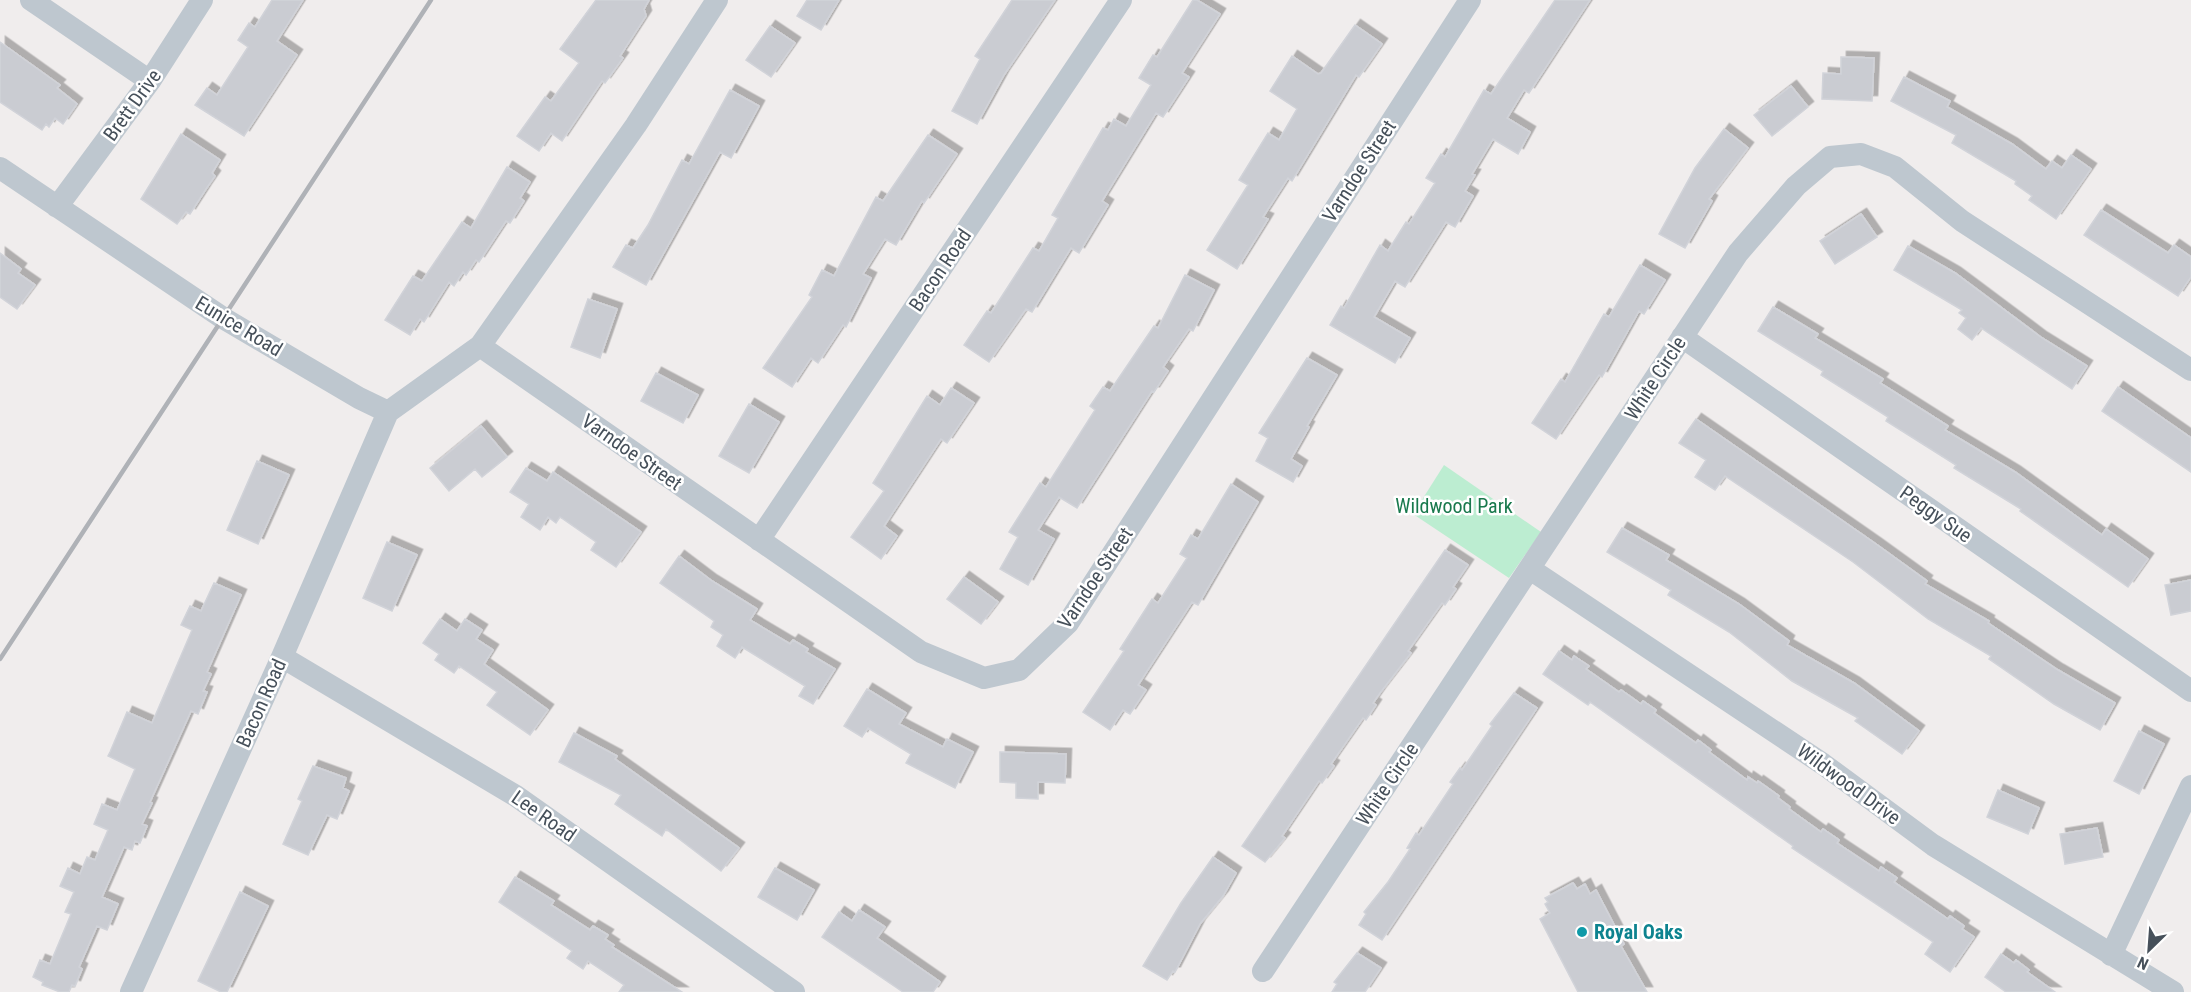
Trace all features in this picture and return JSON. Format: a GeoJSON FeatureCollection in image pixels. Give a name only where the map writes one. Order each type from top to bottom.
{"type":"FeatureCollection","features":[{"type":"Feature","properties":{"kind":"street"},"geometry":{"type":"LineString","coordinates":[[31,0],[150,81]]}},
{"type":"Feature","properties":{"kind":"street","name":"Brett Drive"},"geometry":{"type":"LineString","coordinates":[[57,207],[150,81],[202,0]]}},
{"type":"Feature","properties":{"kind":"street"},"geometry":{"type":"LineString","coordinates":[[388,412],[480,346],[636,125],[717,0]]}},
{"type":"Feature","properties":{"kind":"street","name":"Bacon Road"},"geometry":{"type":"LineString","coordinates":[[759,540],[1121,0]]}},
{"type":"Feature","properties":{"kind":"street","name":"Varndoe Street"},"geometry":{"type":"LineString","coordinates":[[480,346],[921,652],[984,678],[1019,670],[1068,623],[1470,0]]}},
{"type":"Feature","properties":{"kind":"street","name":"White Circle"},"geometry":{"type":"LineString","coordinates":[[1263,971],[1738,253],[1796,186],[1830,157],[1861,154],[1895,166],[1962,222],[2191,370]]}},
{"type":"Feature","properties":{"kind":"street","name":"Eunice Road"},"geometry":{"type":"LineString","coordinates":[[0,168],[223,318],[359,398],[388,412]]}},
{"type":"Feature","properties":{"kind":"street","name":"Peggy Sue"},"geometry":{"type":"LineString","coordinates":[[1682,338],[2191,691]]}},
{"type":"Feature","properties":{"kind":"street","name":"Bacon Road"},"geometry":{"type":"LineString","coordinates":[[134,991],[388,412]]}},
{"type":"Feature","properties":{"kind":"street","name":"Wildwood Drive"},"geometry":{"type":"LineString","coordinates":[[1530,569],[1823,764],[1933,845],[2173,992]]}},
{"type":"Feature","properties":{"kind":"street","name":"Lee Road"},"geometry":{"type":"LineString","coordinates":[[282,657],[516,796],[794,992]]}},
{"type":"Feature","properties":{"kind":"street"},"geometry":{"type":"LineString","coordinates":[[2111,955],[2191,786]]}},
{"type":"Feature","properties":{"kind":"green space","name":"Wildwood Park"},"geometry":{"type":"Polygon","coordinates":[[[1444,465],[1541,532],[1509,578],[1413,514],[1444,465]]]}},
{"type":"Feature","properties":{"kind":"building"},"geometry":{"type":"Polygon","coordinates":[[[272,0],[303,0],[277,41],[297,55],[244,136],[195,105],[207,88],[217,95],[248,47],[238,40],[249,23],[255,27],[272,0]]]}},
{"type":"Feature","properties":{"kind":"building"},"geometry":{"type":"Polygon","coordinates":[[[596,0],[649,0],[644,9],[646,16],[620,56],[623,58],[605,83],[602,81],[562,141],[551,133],[539,151],[517,136],[545,97],[551,101],[579,63],[560,49],[596,0]]]}},
{"type":"Feature","properties":{"kind":"building"},"geometry":{"type":"Polygon","coordinates":[[[807,0],[839,0],[821,30],[797,16],[807,0]]]}},
{"type":"Feature","properties":{"kind":"building"},"geometry":{"type":"Polygon","coordinates":[[[1012,0],[1055,0],[1004,75],[977,124],[952,111],[980,59],[975,56],[1012,0]]]}},
{"type":"Feature","properties":{"kind":"building"},"geometry":{"type":"Polygon","coordinates":[[[1193,0],[1197,0],[1220,14],[1182,73],[1189,77],[1163,117],[1156,113],[1102,201],[1108,205],[1079,253],[1071,248],[1032,312],[1026,309],[989,362],[964,345],[987,311],[991,313],[1033,248],[1039,251],[1058,218],[1052,215],[1103,128],[1108,130],[1114,119],[1126,126],[1151,85],[1139,78],[1153,55],[1157,57],[1193,0]]]}},
{"type":"Feature","properties":{"kind":"building"},"geometry":{"type":"Polygon","coordinates":[[[1555,0],[1590,0],[1529,93],[1524,90],[1507,118],[1530,132],[1518,154],[1493,139],[1472,174],[1475,175],[1465,191],[1473,196],[1455,227],[1446,222],[1405,287],[1395,281],[1374,317],[1410,338],[1395,363],[1330,325],[1341,306],[1344,308],[1380,245],[1388,251],[1406,222],[1409,224],[1435,183],[1426,178],[1441,154],[1445,157],[1484,90],[1491,94],[1555,0]]]}},
{"type":"Feature","properties":{"kind":"building"},"geometry":{"type":"Polygon","coordinates":[[[1355,25],[1382,44],[1359,77],[1356,75],[1292,181],[1288,178],[1263,217],[1268,219],[1237,269],[1207,250],[1248,185],[1239,180],[1268,133],[1279,140],[1297,109],[1270,91],[1292,56],[1318,74],[1321,73],[1355,25]]]}},
{"type":"Feature","properties":{"kind":"building"},"geometry":{"type":"Polygon","coordinates":[[[770,26],[795,43],[771,77],[746,60],[770,26]]]}},
{"type":"Feature","properties":{"kind":"building"},"geometry":{"type":"Polygon","coordinates":[[[0,42],[60,85],[57,88],[77,104],[63,124],[55,118],[49,127],[46,124],[42,130],[0,102],[0,42]]]}},
{"type":"Feature","properties":{"kind":"building"},"geometry":{"type":"Polygon","coordinates":[[[1841,57],[1874,58],[1872,101],[1822,99],[1823,73],[1841,74],[1841,57]]]}},
{"type":"Feature","properties":{"kind":"building"},"geometry":{"type":"Polygon","coordinates":[[[1904,77],[1950,101],[1947,107],[2012,144],[2046,169],[2052,161],[2062,168],[2071,155],[2091,169],[2056,219],[2029,200],[2032,196],[2015,184],[2016,181],[1952,143],[1956,135],[1891,101],[1904,77]]]}},
{"type":"Feature","properties":{"kind":"building"},"geometry":{"type":"Polygon","coordinates":[[[1791,86],[1808,107],[1772,136],[1754,115],[1791,86]]]}},
{"type":"Feature","properties":{"kind":"building"},"geometry":{"type":"Polygon","coordinates":[[[730,90],[759,106],[731,158],[720,152],[646,285],[613,267],[626,245],[633,248],[648,225],[682,160],[689,164],[730,90]]]}},
{"type":"Feature","properties":{"kind":"building"},"geometry":{"type":"Polygon","coordinates":[[[1724,129],[1748,148],[1709,199],[1712,201],[1685,248],[1659,234],[1695,168],[1724,129]]]}},
{"type":"Feature","properties":{"kind":"building"},"geometry":{"type":"Polygon","coordinates":[[[181,134],[220,160],[212,173],[215,176],[190,214],[186,212],[177,224],[141,199],[181,134]]]}},
{"type":"Feature","properties":{"kind":"building"},"geometry":{"type":"Polygon","coordinates":[[[928,135],[957,154],[924,203],[922,201],[896,245],[885,239],[863,274],[871,278],[846,327],[843,325],[818,363],[811,358],[792,387],[763,368],[812,297],[809,295],[822,270],[834,276],[876,197],[883,201],[928,135]]]}},
{"type":"Feature","properties":{"kind":"building"},"geometry":{"type":"Polygon","coordinates":[[[507,167],[530,182],[520,198],[524,201],[510,223],[506,221],[479,262],[476,260],[466,275],[463,272],[454,286],[449,282],[424,322],[420,319],[410,335],[385,320],[413,276],[422,281],[462,222],[471,228],[507,167]]]}},
{"type":"Feature","properties":{"kind":"building"},"geometry":{"type":"Polygon","coordinates":[[[2101,210],[2168,253],[2174,245],[2191,257],[2191,277],[2178,296],[2084,235],[2101,210]]]}},
{"type":"Feature","properties":{"kind":"building"},"geometry":{"type":"Polygon","coordinates":[[[1861,214],[1877,237],[1835,264],[1820,241],[1861,214]]]}},
{"type":"Feature","properties":{"kind":"building"},"geometry":{"type":"Polygon","coordinates":[[[1908,246],[1955,273],[2042,338],[2087,366],[2072,389],[1981,328],[1972,340],[1958,329],[1966,318],[1959,313],[1962,310],[1894,270],[1908,246]]]}},
{"type":"Feature","properties":{"kind":"building"},"geometry":{"type":"Polygon","coordinates":[[[0,253],[21,269],[18,273],[35,285],[17,309],[0,297],[0,253]]]}},
{"type":"Feature","properties":{"kind":"building"},"geometry":{"type":"Polygon","coordinates":[[[1640,265],[1665,280],[1644,314],[1639,311],[1602,377],[1599,375],[1556,439],[1532,423],[1561,379],[1565,382],[1604,314],[1609,317],[1640,265]]]}},
{"type":"Feature","properties":{"kind":"building"},"geometry":{"type":"Polygon","coordinates":[[[1185,275],[1214,290],[1193,331],[1189,329],[1163,367],[1168,371],[1154,392],[1152,391],[1077,508],[1059,497],[1038,530],[1054,539],[1028,585],[1000,569],[1018,537],[1009,532],[1040,483],[1046,487],[1095,410],[1090,406],[1103,387],[1110,391],[1154,326],[1158,328],[1185,275]]]}},
{"type":"Feature","properties":{"kind":"building"},"geometry":{"type":"Polygon","coordinates":[[[588,299],[617,309],[600,358],[571,347],[588,299]]]}},
{"type":"Feature","properties":{"kind":"building"},"geometry":{"type":"Polygon","coordinates":[[[1773,307],[1818,334],[1815,338],[1883,379],[1880,383],[1948,426],[1945,430],[2015,472],[2102,535],[2106,529],[2148,559],[2128,587],[2020,511],[2021,509],[1954,468],[1956,465],[1886,421],[1888,417],[1821,375],[1823,371],[1758,331],[1773,307]]]}},
{"type":"Feature","properties":{"kind":"building"},"geometry":{"type":"Polygon","coordinates":[[[1307,358],[1337,375],[1307,426],[1309,427],[1291,459],[1302,466],[1293,482],[1256,461],[1268,438],[1259,433],[1307,358]]]}},
{"type":"Feature","properties":{"kind":"building"},"geometry":{"type":"Polygon","coordinates":[[[656,373],[698,395],[683,423],[641,401],[656,373]]]}},
{"type":"Feature","properties":{"kind":"building"},"geometry":{"type":"Polygon","coordinates":[[[2118,387],[2191,438],[2191,472],[2102,411],[2118,387]]]}},
{"type":"Feature","properties":{"kind":"building"},"geometry":{"type":"Polygon","coordinates":[[[951,388],[974,403],[947,443],[941,439],[884,526],[897,536],[881,559],[851,537],[884,491],[873,483],[927,396],[940,405],[951,388]]]}},
{"type":"Feature","properties":{"kind":"building"},"geometry":{"type":"Polygon","coordinates":[[[749,404],[779,422],[749,473],[719,456],[749,404]]]}},
{"type":"Feature","properties":{"kind":"building"},"geometry":{"type":"Polygon","coordinates":[[[1696,419],[1876,544],[1927,581],[1925,584],[1989,621],[1988,623],[2058,670],[2115,703],[2100,730],[2054,704],[1989,659],[1991,656],[1928,619],[1853,562],[1725,476],[1715,490],[1695,477],[1706,460],[1679,443],[1696,419]]]}},
{"type":"Feature","properties":{"kind":"building"},"geometry":{"type":"Polygon","coordinates":[[[481,426],[507,457],[482,477],[475,469],[449,491],[430,468],[481,426]]]}},
{"type":"Feature","properties":{"kind":"building"},"geometry":{"type":"Polygon","coordinates":[[[257,461],[289,475],[258,544],[227,530],[257,461]]]}},
{"type":"Feature","properties":{"kind":"building"},"geometry":{"type":"Polygon","coordinates":[[[526,468],[547,481],[553,472],[641,532],[616,567],[591,550],[596,542],[560,517],[556,523],[548,517],[540,530],[521,517],[529,504],[510,492],[526,468]]]}},
{"type":"Feature","properties":{"kind":"building"},"geometry":{"type":"Polygon","coordinates":[[[1231,484],[1258,502],[1198,605],[1192,602],[1138,685],[1146,690],[1130,714],[1123,710],[1110,730],[1083,712],[1124,651],[1120,649],[1152,599],[1158,603],[1187,558],[1180,554],[1191,535],[1198,539],[1231,484]]]}},
{"type":"Feature","properties":{"kind":"building"},"geometry":{"type":"Polygon","coordinates":[[[1622,528],[1669,555],[1666,560],[1739,604],[1789,641],[1787,645],[1854,683],[1919,731],[1902,754],[1855,721],[1858,718],[1792,681],[1729,632],[1668,595],[1671,590],[1607,552],[1622,528]]]}},
{"type":"Feature","properties":{"kind":"building"},"geometry":{"type":"Polygon","coordinates":[[[387,542],[417,555],[392,611],[363,598],[387,542]]]}},
{"type":"Feature","properties":{"kind":"building"},"geometry":{"type":"Polygon","coordinates":[[[1445,550],[1468,565],[1453,587],[1456,589],[1445,605],[1442,603],[1408,651],[1411,653],[1373,703],[1376,705],[1366,720],[1363,718],[1331,764],[1334,766],[1322,783],[1319,781],[1282,836],[1285,838],[1265,862],[1242,846],[1445,550]]]}},
{"type":"Feature","properties":{"kind":"building"},"geometry":{"type":"Polygon","coordinates":[[[679,556],[712,581],[757,609],[750,620],[790,644],[793,640],[808,649],[806,652],[835,669],[813,704],[799,696],[805,686],[742,647],[735,658],[717,646],[723,635],[711,627],[714,621],[660,583],[679,556]]]}},
{"type":"Feature","properties":{"kind":"building"},"geometry":{"type":"Polygon","coordinates":[[[964,577],[998,602],[981,624],[947,599],[964,577]]]}},
{"type":"Feature","properties":{"kind":"building"},"geometry":{"type":"Polygon","coordinates":[[[2191,580],[2191,611],[2171,615],[2165,585],[2191,580]]]}},
{"type":"Feature","properties":{"kind":"building"},"geometry":{"type":"Polygon","coordinates":[[[214,583],[241,595],[207,672],[211,674],[203,691],[207,692],[198,714],[191,711],[150,802],[152,803],[142,824],[147,826],[140,843],[135,841],[132,850],[124,847],[102,897],[118,904],[107,930],[97,926],[79,967],[82,969],[75,986],[72,985],[69,992],[60,992],[42,985],[43,982],[33,977],[40,960],[50,964],[71,914],[65,912],[74,892],[60,886],[68,868],[80,874],[87,857],[95,860],[108,830],[94,824],[102,804],[117,810],[135,769],[108,756],[127,712],[152,723],[192,630],[181,625],[190,606],[201,611],[214,583]]]}},
{"type":"Feature","properties":{"kind":"building"},"geometry":{"type":"Polygon","coordinates":[[[440,619],[457,631],[465,619],[482,630],[476,639],[493,650],[484,664],[548,710],[530,735],[487,705],[497,692],[459,666],[454,673],[435,660],[439,654],[423,643],[440,619]]]}},
{"type":"Feature","properties":{"kind":"building"},"geometry":{"type":"Polygon","coordinates":[[[1559,651],[1572,660],[1574,656],[1589,666],[1586,669],[1619,692],[1621,690],[1641,704],[1643,701],[1656,710],[1654,713],[1696,743],[1698,740],[1711,750],[1709,752],[1747,780],[1748,777],[1757,783],[1758,781],[1779,796],[1778,798],[1790,807],[1789,809],[1821,832],[1823,829],[1839,840],[1837,843],[1879,871],[1881,867],[1897,878],[1894,882],[1948,919],[1950,916],[1964,926],[1962,929],[1974,937],[1950,972],[1925,954],[1933,942],[1792,848],[1793,846],[1590,702],[1588,705],[1543,674],[1559,651]]]}},
{"type":"Feature","properties":{"kind":"building"},"geometry":{"type":"Polygon","coordinates":[[[867,689],[906,713],[899,724],[943,747],[947,739],[973,752],[955,788],[906,763],[911,754],[868,728],[862,737],[844,726],[867,689]]]}},
{"type":"Feature","properties":{"kind":"building"},"geometry":{"type":"Polygon","coordinates":[[[1514,693],[1537,708],[1382,940],[1359,925],[1366,914],[1364,912],[1388,882],[1410,849],[1407,848],[1416,833],[1419,835],[1453,784],[1450,782],[1460,768],[1462,770],[1492,726],[1490,724],[1514,693]]]}},
{"type":"Feature","properties":{"kind":"building"},"geometry":{"type":"Polygon","coordinates":[[[2139,731],[2164,744],[2139,794],[2114,781],[2139,731]]]}},
{"type":"Feature","properties":{"kind":"building"},"geometry":{"type":"Polygon","coordinates":[[[574,733],[617,756],[615,759],[739,848],[721,871],[666,829],[662,836],[615,804],[621,795],[559,762],[574,733]]]}},
{"type":"Feature","properties":{"kind":"building"},"geometry":{"type":"Polygon","coordinates":[[[1000,752],[1066,754],[1065,783],[1038,782],[1038,799],[1016,798],[1016,783],[1000,782],[1000,752]]]}},
{"type":"Feature","properties":{"kind":"building"},"geometry":{"type":"Polygon","coordinates":[[[313,766],[346,778],[343,788],[349,791],[337,819],[327,815],[308,855],[283,844],[302,801],[298,799],[313,766]]]}},
{"type":"Feature","properties":{"kind":"building"},"geometry":{"type":"Polygon","coordinates":[[[1998,790],[2039,808],[2028,834],[1987,817],[1998,790]]]}},
{"type":"Feature","properties":{"kind":"building"},"geometry":{"type":"Polygon","coordinates":[[[2097,828],[2103,857],[2065,864],[2060,834],[2097,828]]]}},
{"type":"Feature","properties":{"kind":"building"},"geometry":{"type":"Polygon","coordinates":[[[1213,857],[1236,873],[1223,896],[1200,924],[1175,972],[1173,971],[1167,980],[1143,966],[1181,903],[1213,857]]]}},
{"type":"Feature","properties":{"kind":"building"},"geometry":{"type":"Polygon","coordinates":[[[775,868],[814,890],[797,920],[758,897],[775,868]]]}},
{"type":"Feature","properties":{"kind":"building"},"geometry":{"type":"Polygon","coordinates":[[[515,877],[554,901],[551,905],[590,930],[593,926],[608,935],[605,939],[614,945],[612,947],[682,992],[619,992],[624,985],[588,961],[583,969],[567,958],[572,951],[499,902],[515,877]]]}},
{"type":"Feature","properties":{"kind":"building","name":"Royal Oaks"},"geometry":{"type":"Polygon","coordinates":[[[1573,883],[1577,889],[1585,884],[1590,894],[1596,890],[1624,944],[1621,946],[1647,992],[1578,992],[1540,919],[1550,913],[1545,904],[1548,902],[1545,898],[1573,883]]]}},
{"type":"Feature","properties":{"kind":"building"},"geometry":{"type":"Polygon","coordinates":[[[240,892],[268,906],[227,992],[221,992],[198,981],[240,892]]]}},
{"type":"Feature","properties":{"kind":"building"},"geometry":{"type":"Polygon","coordinates":[[[859,910],[885,927],[877,938],[940,982],[933,992],[903,992],[822,937],[839,912],[852,921],[859,910]]]}},
{"type":"Feature","properties":{"kind":"building"},"geometry":{"type":"Polygon","coordinates":[[[1357,953],[1381,968],[1365,992],[1332,992],[1337,984],[1334,982],[1357,953]]]}},
{"type":"Feature","properties":{"kind":"building"},"geometry":{"type":"Polygon","coordinates":[[[2001,954],[2014,963],[2016,960],[2029,970],[2027,972],[2055,992],[2006,992],[1985,977],[2001,954]]]}},
{"type":"Feature","properties":{"kind":"railway"},"geometry":{"type":"LineString","coordinates":[[0,659],[431,0]]}},
{"type":"Feature","properties":{"kind":"place","name":"Royal Oaks"},"geometry":{"type":"Point","coordinates":[1582,932]}}]}
